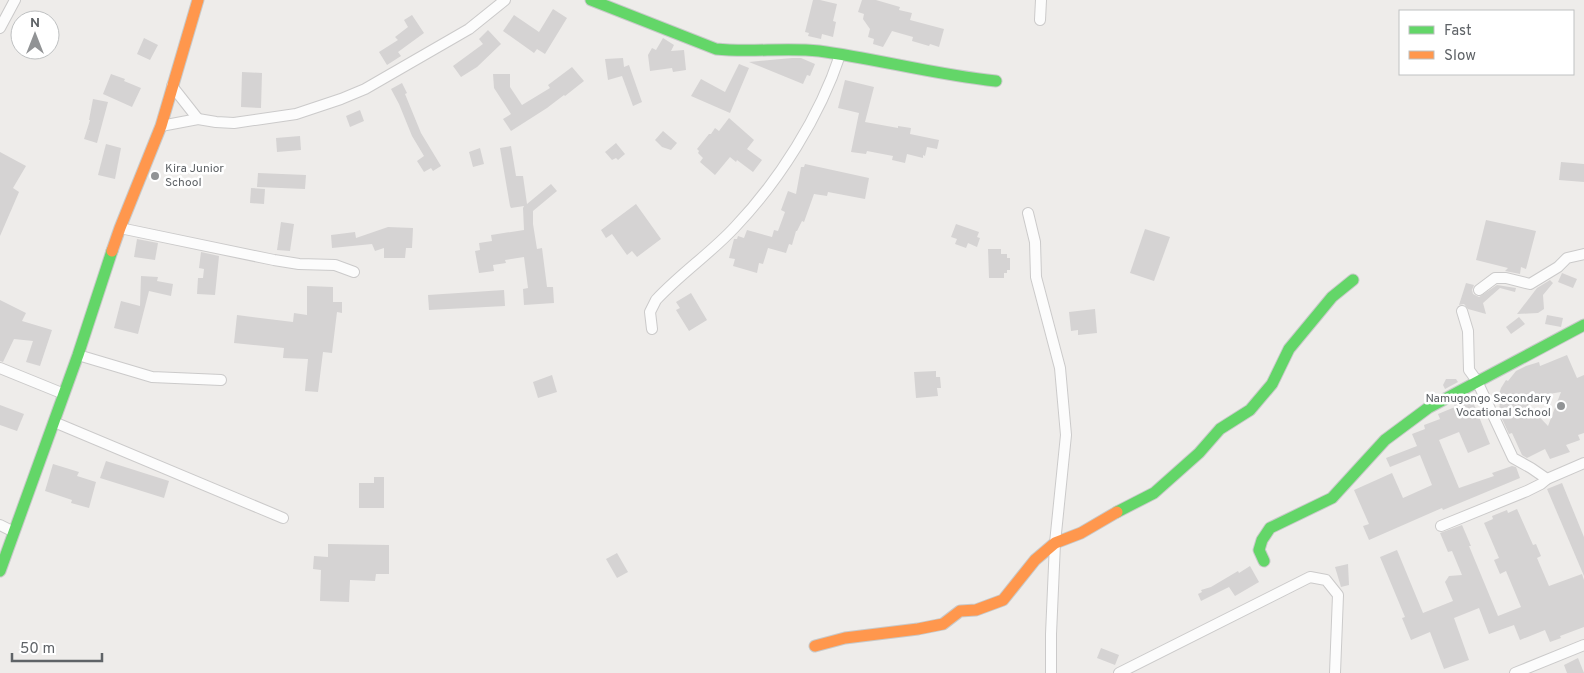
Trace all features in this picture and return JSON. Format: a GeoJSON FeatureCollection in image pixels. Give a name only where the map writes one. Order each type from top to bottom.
{"type":"FeatureCollection","features":[{"type":"Feature","properties":{"kind":"street"},"geometry":{"type":"LineString","coordinates":[[0,28],[15,0]]}},
{"type":"Feature","properties":{"kind":"street"},"geometry":{"type":"LineString","coordinates":[[1,564],[78,355],[120,228],[161,126],[198,0]]}},
{"type":"Feature","properties":{"kind":"street"},"geometry":{"type":"LineString","coordinates":[[161,126],[198,119],[234,123],[296,114],[341,99],[364,89],[469,29],[505,0]]}},
{"type":"Feature","properties":{"kind":"street"},"geometry":{"type":"LineString","coordinates":[[591,0],[716,49],[733,51],[792,49],[819,51],[959,77],[996,81]]}},
{"type":"Feature","properties":{"kind":"street"},"geometry":{"type":"LineString","coordinates":[[1040,20],[1042,0]]}},
{"type":"Feature","properties":{"kind":"street"},"geometry":{"type":"LineString","coordinates":[[652,329],[650,312],[656,300],[734,229],[760,200],[781,170],[825,95],[840,55]]}},
{"type":"Feature","properties":{"kind":"street"},"geometry":{"type":"LineString","coordinates":[[172,86],[198,119]]}},
{"type":"Feature","properties":{"kind":"street"},"geometry":{"type":"LineString","coordinates":[[1028,213],[1036,242],[1036,276],[1060,368],[1066,435],[1055,543],[1051,673]]}},
{"type":"Feature","properties":{"kind":"street"},"geometry":{"type":"LineString","coordinates":[[120,228],[274,260],[299,264],[335,265],[354,272]]}},
{"type":"Feature","properties":{"kind":"street"},"geometry":{"type":"LineString","coordinates":[[1479,290],[1495,278],[1506,278],[1530,284],[1558,267],[1567,258],[1584,254]]}},
{"type":"Feature","properties":{"kind":"street"},"geometry":{"type":"LineString","coordinates":[[814,646],[845,638],[943,624],[960,611],[976,610],[1003,600],[1035,560],[1055,543],[1081,533],[1154,492],[1199,453],[1220,429],[1250,410],[1272,384],[1289,349],[1332,297],[1352,280]]}},
{"type":"Feature","properties":{"kind":"street"},"geometry":{"type":"LineString","coordinates":[[1462,311],[1468,331],[1468,370],[1477,381],[1513,458],[1547,479]]}},
{"type":"Feature","properties":{"kind":"street"},"geometry":{"type":"LineString","coordinates":[[1264,562],[1259,550],[1262,540],[1270,528],[1332,498],[1385,440],[1428,408],[1584,325]]}},
{"type":"Feature","properties":{"kind":"street"},"geometry":{"type":"LineString","coordinates":[[78,355],[152,376],[221,380]]}},
{"type":"Feature","properties":{"kind":"street"},"geometry":{"type":"LineString","coordinates":[[0,368],[64,394]]}},
{"type":"Feature","properties":{"kind":"street"},"geometry":{"type":"LineString","coordinates":[[54,422],[283,518]]}},
{"type":"Feature","properties":{"kind":"street"},"geometry":{"type":"LineString","coordinates":[[1441,526],[1527,491],[1547,479],[1584,463]]}},
{"type":"Feature","properties":{"kind":"street"},"geometry":{"type":"LineString","coordinates":[[0,525],[14,532]]}},
{"type":"Feature","properties":{"kind":"street"},"geometry":{"type":"LineString","coordinates":[[1119,673],[1310,578],[1326,580],[1338,595],[1335,673]]}},
{"type":"Feature","properties":{"kind":"street"},"geometry":{"type":"LineString","coordinates":[[1515,673],[1584,645]]}},
{"type":"Feature","properties":{"kind":"building"},"geometry":{"type":"Polygon","coordinates":[[[813,0],[837,4],[833,21],[836,22],[833,37],[822,34],[821,39],[808,36],[809,33],[805,32],[813,0]]]}},
{"type":"Feature","properties":{"kind":"building"},"geometry":{"type":"Polygon","coordinates":[[[862,0],[876,0],[900,7],[899,10],[912,13],[910,20],[944,29],[939,47],[912,41],[913,37],[892,31],[883,47],[873,44],[874,39],[868,37],[870,29],[863,19],[864,14],[858,12],[862,0]]]}},
{"type":"Feature","properties":{"kind":"building"},"geometry":{"type":"Polygon","coordinates":[[[553,9],[567,18],[545,54],[537,49],[534,53],[503,31],[514,15],[539,32],[553,9]]]}},
{"type":"Feature","properties":{"kind":"building"},"geometry":{"type":"Polygon","coordinates":[[[412,15],[424,33],[398,52],[401,56],[387,65],[379,52],[398,40],[395,37],[408,27],[404,20],[412,15]]]}},
{"type":"Feature","properties":{"kind":"building"},"geometry":{"type":"Polygon","coordinates":[[[488,30],[501,44],[477,67],[461,77],[453,66],[483,44],[479,39],[488,30]]]}},
{"type":"Feature","properties":{"kind":"building"},"geometry":{"type":"Polygon","coordinates":[[[144,38],[158,45],[150,60],[137,54],[144,38]]]}},
{"type":"Feature","properties":{"kind":"building"},"geometry":{"type":"Polygon","coordinates":[[[663,38],[674,45],[671,51],[684,50],[686,70],[673,72],[672,68],[650,71],[648,55],[652,48],[656,50],[663,38]]]}},
{"type":"Feature","properties":{"kind":"building"},"geometry":{"type":"Polygon","coordinates":[[[623,58],[624,67],[629,65],[642,102],[633,106],[622,76],[608,80],[605,59],[623,58]]]}},
{"type":"Feature","properties":{"kind":"building"},"geometry":{"type":"Polygon","coordinates":[[[801,58],[815,64],[810,76],[807,75],[803,84],[749,62],[801,58]]]}},
{"type":"Feature","properties":{"kind":"building"},"geometry":{"type":"Polygon","coordinates":[[[739,64],[749,68],[730,113],[691,96],[701,79],[725,92],[739,64]]]}},
{"type":"Feature","properties":{"kind":"building"},"geometry":{"type":"Polygon","coordinates":[[[572,67],[584,81],[565,96],[511,131],[503,119],[511,114],[494,88],[493,74],[510,74],[510,87],[522,105],[550,88],[548,85],[572,67]]]}},
{"type":"Feature","properties":{"kind":"building"},"geometry":{"type":"Polygon","coordinates":[[[242,72],[262,73],[261,108],[241,107],[242,72]]]}},
{"type":"Feature","properties":{"kind":"building"},"geometry":{"type":"Polygon","coordinates":[[[111,74],[141,88],[132,107],[103,94],[111,74]]]}},
{"type":"Feature","properties":{"kind":"building"},"geometry":{"type":"Polygon","coordinates":[[[845,80],[874,87],[865,122],[898,128],[898,126],[911,128],[910,134],[939,140],[937,149],[927,147],[923,158],[907,154],[905,163],[892,160],[893,156],[867,151],[866,154],[851,152],[859,113],[838,108],[845,80]]]}},
{"type":"Feature","properties":{"kind":"building"},"geometry":{"type":"Polygon","coordinates":[[[402,83],[421,133],[441,166],[433,171],[431,168],[424,172],[417,161],[424,156],[412,136],[391,89],[402,83]]]}},
{"type":"Feature","properties":{"kind":"building"},"geometry":{"type":"Polygon","coordinates":[[[93,99],[108,102],[97,143],[84,139],[90,120],[93,99]]]}},
{"type":"Feature","properties":{"kind":"building"},"geometry":{"type":"Polygon","coordinates":[[[360,110],[364,121],[350,127],[346,116],[360,110]]]}},
{"type":"Feature","properties":{"kind":"building"},"geometry":{"type":"Polygon","coordinates":[[[729,118],[754,140],[747,149],[762,160],[753,172],[730,157],[715,175],[700,162],[703,158],[697,149],[715,128],[719,131],[729,118]]]}},
{"type":"Feature","properties":{"kind":"building"},"geometry":{"type":"Polygon","coordinates":[[[663,131],[677,143],[671,150],[662,147],[655,140],[663,131]]]}},
{"type":"Feature","properties":{"kind":"building"},"geometry":{"type":"Polygon","coordinates":[[[300,136],[301,150],[277,152],[276,138],[300,136]]]}},
{"type":"Feature","properties":{"kind":"building"},"geometry":{"type":"Polygon","coordinates":[[[616,143],[625,154],[618,160],[616,158],[612,160],[605,152],[616,143]]]}},
{"type":"Feature","properties":{"kind":"building"},"geometry":{"type":"Polygon","coordinates":[[[106,144],[121,148],[115,179],[98,175],[106,144]]]}},
{"type":"Feature","properties":{"kind":"building"},"geometry":{"type":"Polygon","coordinates":[[[511,146],[516,176],[523,176],[527,204],[551,184],[557,191],[533,211],[537,249],[542,248],[547,287],[553,287],[554,303],[524,305],[523,289],[528,288],[524,257],[505,260],[506,263],[493,265],[494,271],[479,273],[475,251],[480,250],[479,243],[492,241],[491,235],[524,230],[524,206],[511,208],[510,206],[500,148],[511,146]]]}},
{"type":"Feature","properties":{"kind":"building"},"geometry":{"type":"Polygon","coordinates":[[[480,148],[484,164],[473,167],[469,152],[480,148]]]}},
{"type":"Feature","properties":{"kind":"building"},"geometry":{"type":"Polygon","coordinates":[[[0,152],[26,166],[13,188],[19,192],[0,236],[0,152]]]}},
{"type":"Feature","properties":{"kind":"building"},"geometry":{"type":"Polygon","coordinates":[[[1561,162],[1584,164],[1584,182],[1559,180],[1561,162]]]}},
{"type":"Feature","properties":{"kind":"building"},"geometry":{"type":"Polygon","coordinates":[[[805,164],[869,178],[865,199],[828,192],[827,196],[814,194],[804,222],[802,221],[796,231],[792,245],[789,244],[786,253],[768,248],[763,264],[759,263],[757,273],[733,266],[735,259],[729,258],[734,239],[737,239],[738,236],[744,238],[747,230],[772,237],[774,230],[778,231],[785,212],[781,210],[788,191],[796,194],[801,167],[804,167],[805,164]]]}},
{"type":"Feature","properties":{"kind":"building"},"geometry":{"type":"Polygon","coordinates":[[[258,173],[306,175],[305,189],[257,187],[258,173]]]}},
{"type":"Feature","properties":{"kind":"building"},"geometry":{"type":"Polygon","coordinates":[[[251,188],[265,189],[264,204],[250,203],[251,188]]]}},
{"type":"Feature","properties":{"kind":"building"},"geometry":{"type":"Polygon","coordinates":[[[636,204],[661,239],[637,257],[632,251],[627,255],[612,234],[606,238],[601,230],[636,204]]]}},
{"type":"Feature","properties":{"kind":"building"},"geometry":{"type":"Polygon","coordinates":[[[1486,220],[1536,231],[1526,269],[1521,267],[1520,274],[1505,271],[1508,268],[1476,260],[1486,220]]]}},
{"type":"Feature","properties":{"kind":"building"},"geometry":{"type":"Polygon","coordinates":[[[281,222],[294,224],[290,251],[277,250],[281,222]]]}},
{"type":"Feature","properties":{"kind":"building"},"geometry":{"type":"Polygon","coordinates":[[[956,224],[979,232],[977,237],[980,238],[977,247],[968,243],[966,248],[955,244],[957,239],[951,237],[956,224]]]}},
{"type":"Feature","properties":{"kind":"building"},"geometry":{"type":"Polygon","coordinates":[[[388,227],[413,228],[412,248],[406,248],[405,258],[384,258],[384,248],[375,251],[372,244],[332,248],[331,235],[355,232],[356,238],[388,227]]]}},
{"type":"Feature","properties":{"kind":"building"},"geometry":{"type":"Polygon","coordinates":[[[1145,229],[1170,237],[1154,281],[1130,273],[1145,229]]]}},
{"type":"Feature","properties":{"kind":"building"},"geometry":{"type":"Polygon","coordinates":[[[137,239],[158,243],[155,260],[134,257],[137,239]]]}},
{"type":"Feature","properties":{"kind":"building"},"geometry":{"type":"Polygon","coordinates":[[[988,249],[1001,249],[1001,254],[1007,254],[1007,258],[1010,258],[1010,270],[1004,273],[1004,278],[989,278],[988,249]]]}},
{"type":"Feature","properties":{"kind":"building"},"geometry":{"type":"Polygon","coordinates":[[[201,252],[219,256],[215,295],[197,294],[198,278],[203,278],[204,269],[199,268],[201,252]]]}},
{"type":"Feature","properties":{"kind":"building"},"geometry":{"type":"Polygon","coordinates":[[[1562,273],[1577,279],[1573,288],[1558,282],[1562,273]]]}},
{"type":"Feature","properties":{"kind":"building"},"geometry":{"type":"Polygon","coordinates":[[[141,276],[158,277],[157,281],[173,284],[171,296],[149,291],[138,334],[114,328],[121,301],[140,306],[141,276]]]}},
{"type":"Feature","properties":{"kind":"building"},"geometry":{"type":"Polygon","coordinates":[[[1550,280],[1553,283],[1543,295],[1544,309],[1538,313],[1517,314],[1537,288],[1550,280]]]}},
{"type":"Feature","properties":{"kind":"building"},"geometry":{"type":"Polygon","coordinates":[[[1466,283],[1474,285],[1473,294],[1479,297],[1497,285],[1516,288],[1515,292],[1500,288],[1483,303],[1486,314],[1468,309],[1464,304],[1459,305],[1466,283]]]}},
{"type":"Feature","properties":{"kind":"building"},"geometry":{"type":"Polygon","coordinates":[[[307,286],[333,287],[333,302],[342,302],[342,313],[337,312],[332,353],[323,352],[318,392],[305,391],[308,359],[283,358],[284,348],[234,343],[237,315],[293,322],[294,313],[307,315],[307,286]]]}},
{"type":"Feature","properties":{"kind":"building"},"geometry":{"type":"Polygon","coordinates":[[[504,290],[505,306],[429,310],[428,295],[504,290]]]}},
{"type":"Feature","properties":{"kind":"building"},"geometry":{"type":"Polygon","coordinates":[[[691,293],[707,320],[689,331],[676,310],[680,308],[676,302],[691,293]]]}},
{"type":"Feature","properties":{"kind":"building"},"geometry":{"type":"Polygon","coordinates":[[[0,300],[26,313],[22,321],[52,330],[40,366],[26,362],[33,341],[14,339],[3,362],[0,361],[0,300]]]}},
{"type":"Feature","properties":{"kind":"building"},"geometry":{"type":"Polygon","coordinates":[[[1095,309],[1097,333],[1078,335],[1078,330],[1071,331],[1069,312],[1095,309]]]}},
{"type":"Feature","properties":{"kind":"building"},"geometry":{"type":"Polygon","coordinates":[[[1547,315],[1563,318],[1561,327],[1545,324],[1547,315]]]}},
{"type":"Feature","properties":{"kind":"building"},"geometry":{"type":"Polygon","coordinates":[[[1519,317],[1525,324],[1511,334],[1506,327],[1519,317]]]}},
{"type":"Feature","properties":{"kind":"building"},"geometry":{"type":"Polygon","coordinates":[[[1567,355],[1577,378],[1584,375],[1584,433],[1578,435],[1580,440],[1566,445],[1570,452],[1550,459],[1545,449],[1527,458],[1522,455],[1512,433],[1509,434],[1499,412],[1500,401],[1497,400],[1506,380],[1508,381],[1516,371],[1539,362],[1540,366],[1567,355]],[[1561,392],[1536,396],[1528,405],[1548,426],[1561,392]]]}},
{"type":"Feature","properties":{"kind":"building"},"geometry":{"type":"Polygon","coordinates":[[[936,371],[936,377],[940,377],[941,388],[937,388],[938,396],[916,398],[914,372],[936,371]]]}},
{"type":"Feature","properties":{"kind":"building"},"geometry":{"type":"Polygon","coordinates":[[[552,375],[557,392],[538,398],[533,382],[552,375]]]}},
{"type":"Feature","properties":{"kind":"building"},"geometry":{"type":"Polygon","coordinates":[[[1446,379],[1456,379],[1458,382],[1445,389],[1443,385],[1446,379]]]}},
{"type":"Feature","properties":{"kind":"building"},"geometry":{"type":"Polygon","coordinates":[[[1471,397],[1490,444],[1468,453],[1459,432],[1439,440],[1459,488],[1494,476],[1492,473],[1512,466],[1516,467],[1520,478],[1443,510],[1442,508],[1369,540],[1363,526],[1369,524],[1354,490],[1392,473],[1403,498],[1432,485],[1420,455],[1390,467],[1386,458],[1417,446],[1412,434],[1425,429],[1424,425],[1440,419],[1438,414],[1455,407],[1454,404],[1471,397]]]}},
{"type":"Feature","properties":{"kind":"building"},"geometry":{"type":"Polygon","coordinates":[[[0,405],[24,414],[17,431],[0,425],[0,405]]]}},
{"type":"Feature","properties":{"kind":"building"},"geometry":{"type":"Polygon","coordinates":[[[106,461],[169,481],[164,498],[100,478],[106,461]]]}},
{"type":"Feature","properties":{"kind":"building"},"geometry":{"type":"Polygon","coordinates":[[[53,464],[79,472],[77,476],[96,482],[89,508],[71,503],[72,500],[45,491],[53,464]]]}},
{"type":"Feature","properties":{"kind":"building"},"geometry":{"type":"Polygon","coordinates":[[[374,477],[384,477],[384,508],[359,508],[359,483],[374,483],[374,477]]]}},
{"type":"Feature","properties":{"kind":"building"},"geometry":{"type":"Polygon","coordinates":[[[1562,483],[1584,537],[1584,576],[1547,489],[1562,483]]]}},
{"type":"Feature","properties":{"kind":"building"},"geometry":{"type":"Polygon","coordinates":[[[1517,509],[1533,545],[1536,544],[1541,556],[1537,558],[1549,586],[1582,574],[1584,580],[1584,627],[1550,642],[1545,630],[1520,640],[1514,625],[1489,634],[1479,608],[1454,618],[1469,660],[1444,669],[1430,632],[1411,640],[1402,618],[1405,617],[1380,557],[1397,550],[1423,613],[1453,601],[1445,582],[1449,576],[1462,575],[1452,551],[1448,552],[1440,533],[1462,525],[1498,616],[1521,607],[1506,571],[1500,574],[1494,560],[1499,558],[1484,523],[1493,519],[1492,516],[1507,510],[1508,513],[1517,509]]]}},
{"type":"Feature","properties":{"kind":"building"},"geometry":{"type":"Polygon","coordinates":[[[328,544],[389,545],[389,574],[376,574],[375,581],[350,580],[349,602],[320,601],[321,570],[313,569],[314,556],[328,557],[328,544]]]}},
{"type":"Feature","properties":{"kind":"building"},"geometry":{"type":"Polygon","coordinates":[[[617,553],[628,572],[617,578],[606,559],[617,553]]]}},
{"type":"Feature","properties":{"kind":"building"},"geometry":{"type":"Polygon","coordinates":[[[1348,564],[1349,585],[1341,587],[1335,567],[1348,564]]]}},
{"type":"Feature","properties":{"kind":"building"},"geometry":{"type":"Polygon","coordinates":[[[1250,566],[1259,582],[1235,596],[1229,587],[1201,601],[1198,594],[1202,592],[1201,590],[1211,587],[1250,566]]]}},
{"type":"Feature","properties":{"kind":"building"},"geometry":{"type":"Polygon","coordinates":[[[1101,648],[1119,655],[1115,665],[1097,658],[1101,648]]]}},
{"type":"Feature","properties":{"kind":"building"},"geometry":{"type":"Polygon","coordinates":[[[1578,658],[1584,673],[1567,673],[1564,665],[1578,658]]]}},
{"type":"Feature","properties":{"kind":"traffic: fast"},"geometry":{"type":"LineString","coordinates":[[591,0],[716,49],[819,51],[951,75],[996,81]]}},
{"type":"Feature","properties":{"kind":"traffic: fast"},"geometry":{"type":"LineString","coordinates":[[0,571],[78,355],[112,251]]}},
{"type":"Feature","properties":{"kind":"traffic: fast"},"geometry":{"type":"LineString","coordinates":[[1117,512],[1154,493],[1199,453],[1220,429],[1250,410],[1272,384],[1289,349],[1332,297],[1353,280]]}},
{"type":"Feature","properties":{"kind":"traffic: fast"},"geometry":{"type":"LineString","coordinates":[[1264,561],[1259,550],[1262,540],[1270,528],[1332,498],[1385,440],[1428,408],[1584,325]]}},
{"type":"Feature","properties":{"kind":"traffic: slow"},"geometry":{"type":"LineString","coordinates":[[112,251],[161,126],[198,0]]}},
{"type":"Feature","properties":{"kind":"traffic: slow"},"geometry":{"type":"LineString","coordinates":[[815,646],[845,638],[943,624],[960,611],[976,610],[1003,600],[1035,560],[1055,543],[1081,533],[1117,512]]}},
{"type":"Feature","properties":{"kind":"place","name":"Kira Junior School"},"geometry":{"type":"Point","coordinates":[155,176]}},
{"type":"Feature","properties":{"kind":"place","name":"Namugongo Secondary Vocational School"},"geometry":{"type":"Point","coordinates":[1561,406]}}]}
